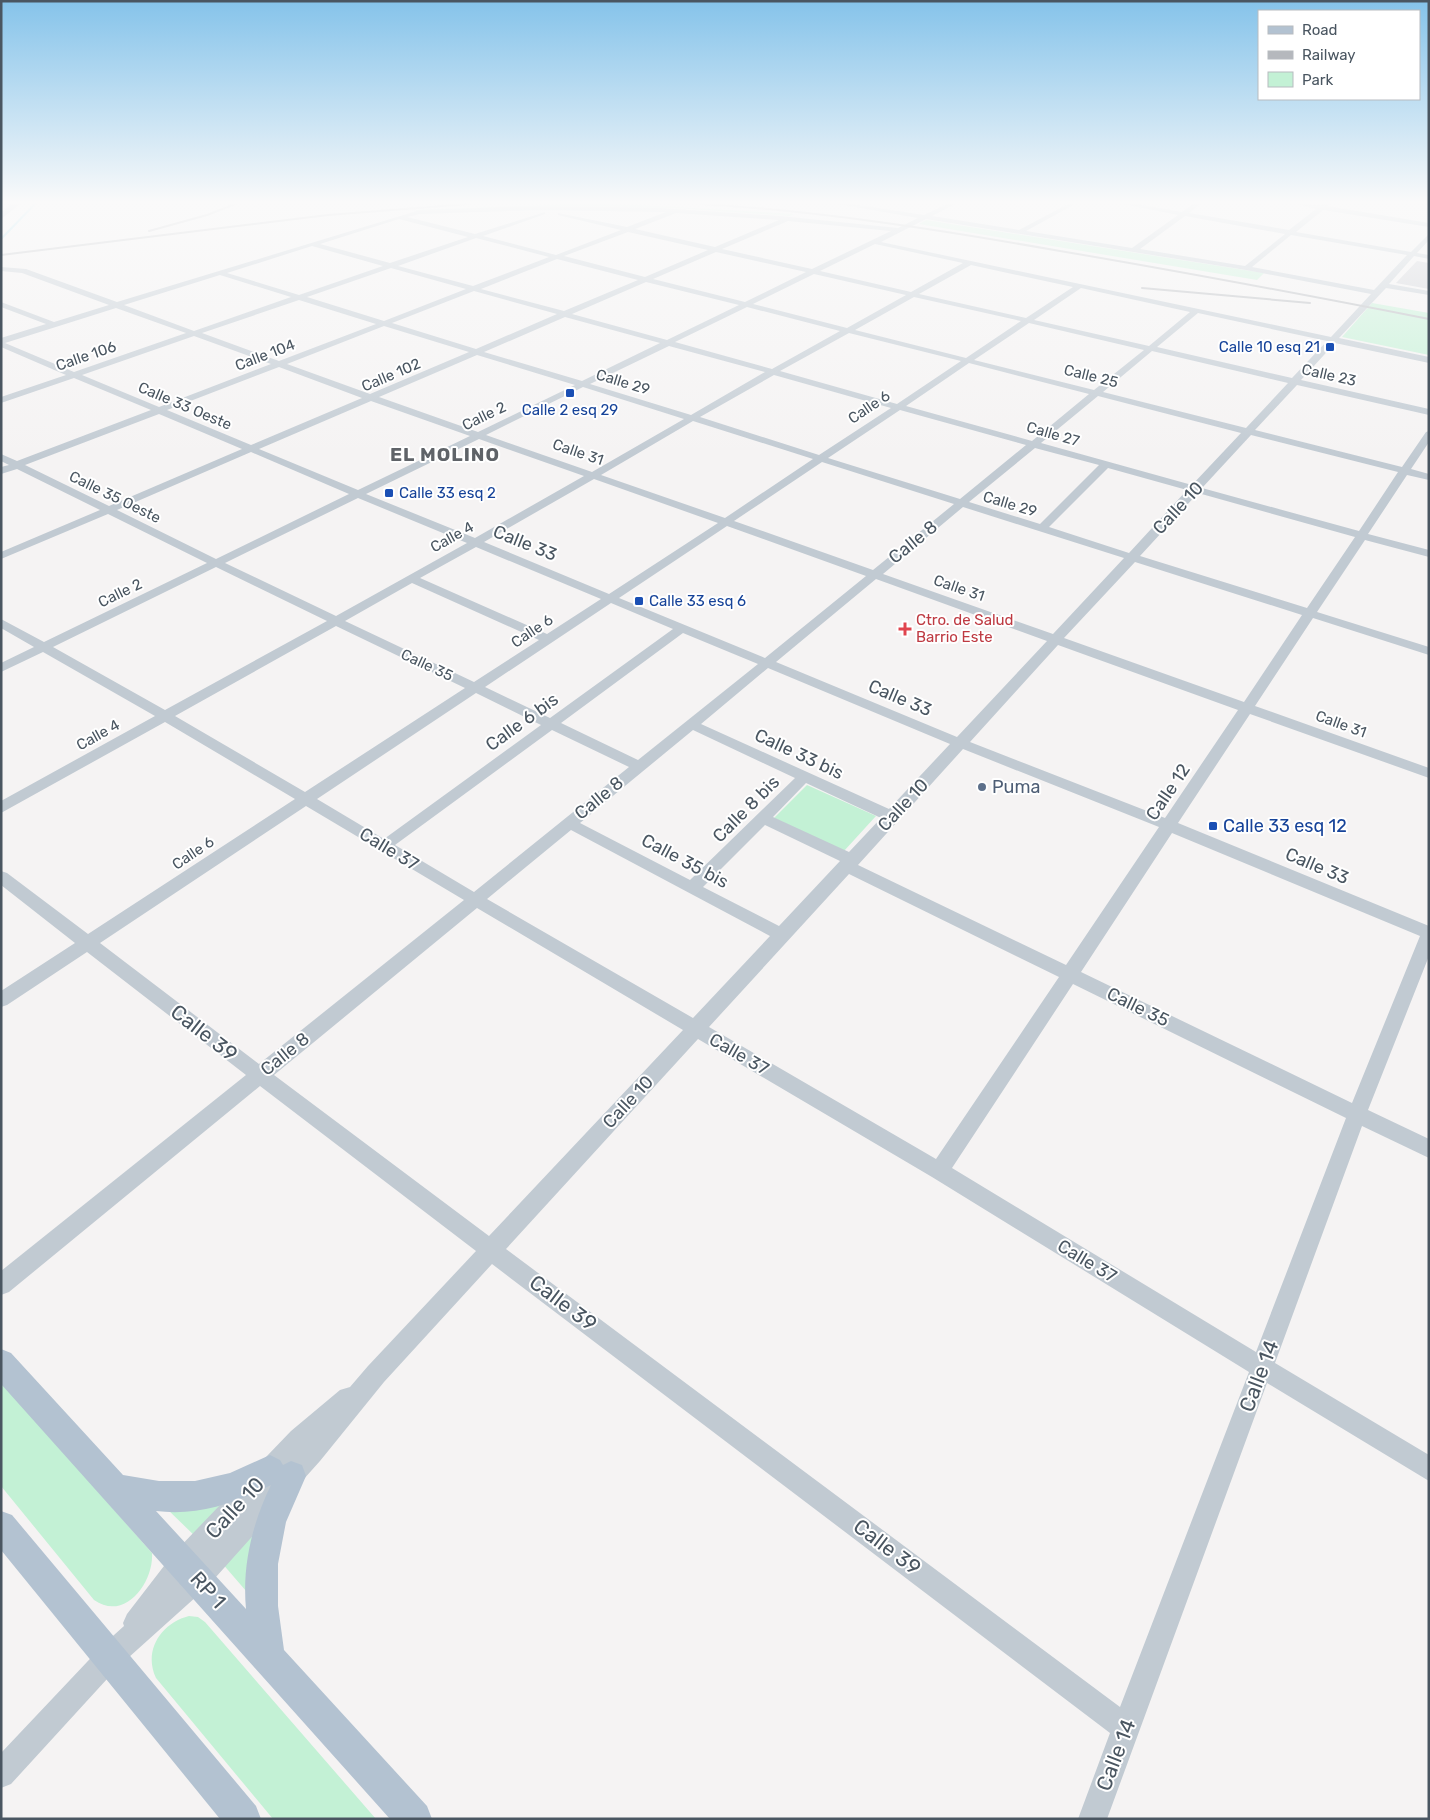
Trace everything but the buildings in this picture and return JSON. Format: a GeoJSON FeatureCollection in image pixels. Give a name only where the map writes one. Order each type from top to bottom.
{"type":"FeatureCollection","features":[{"type":"Feature","properties":{"kind":"main road","name":"RP 1"},"geometry":{"type":"LineString","coordinates":[[1,1363],[414,1819]]}},
{"type":"Feature","properties":{"kind":"main road"},"geometry":{"type":"LineString","coordinates":[[116,1489],[156,1497],[189,1498],[233,1488],[281,1473],[261,1565],[260,1604],[268,1656]]}},
{"type":"Feature","properties":{"kind":"main road"},"geometry":{"type":"LineString","coordinates":[[1,1526],[243,1819]]}},
{"type":"Feature","properties":{"kind":"street","name":"Calle 31"},"geometry":{"type":"LineString","coordinates":[[71,289],[372,398],[594,475],[1429,773]]}},
{"type":"Feature","properties":{"kind":"street"},"geometry":{"type":"LineString","coordinates":[[1,343],[170,289]]}},
{"type":"Feature","properties":{"kind":"street","name":"Calle 29"},"geometry":{"type":"LineString","coordinates":[[270,289],[692,418],[1429,651]]}},
{"type":"Feature","properties":{"kind":"street","name":"Calle 106"},"geometry":{"type":"LineString","coordinates":[[1,400],[324,289]]}},
{"type":"Feature","properties":{"kind":"street","name":"Calle 104"},"geometry":{"type":"LineString","coordinates":[[1,471],[474,289]]}},
{"type":"Feature","properties":{"kind":"street","name":"Calle 27"},"geometry":{"type":"LineString","coordinates":[[479,289],[1429,554]]}},
{"type":"Feature","properties":{"kind":"street","name":"Calle 102"},"geometry":{"type":"LineString","coordinates":[[1,556],[622,289]]}},
{"type":"Feature","properties":{"kind":"street","name":"Calle 25"},"geometry":{"type":"LineString","coordinates":[[685,289],[1429,478]]}},
{"type":"Feature","properties":{"kind":"street","name":"Calle 2"},"geometry":{"type":"LineString","coordinates":[[1,668],[778,289]]}},
{"type":"Feature","properties":{"kind":"street","name":"Calle 23"},"geometry":{"type":"LineString","coordinates":[[890,289],[1429,412]]}},
{"type":"Feature","properties":{"kind":"street","name":"Calle 4"},"geometry":{"type":"LineString","coordinates":[[1,808],[475,543],[774,371],[921,289]]}},
{"type":"Feature","properties":{"kind":"street","name":"Calle 6"},"geometry":{"type":"LineString","coordinates":[[1,1000],[304,799],[476,688],[1074,289]]}},
{"type":"Feature","properties":{"kind":"street"},"geometry":{"type":"LineString","coordinates":[[1092,289],[1429,360]]}},
{"type":"Feature","properties":{"kind":"street"},"geometry":{"type":"LineString","coordinates":[[1356,289],[1377,293]]}},
{"type":"Feature","properties":{"kind":"street","name":"Calle 10"},"geometry":{"type":"LineString","coordinates":[[1,1774],[190,1570],[376,1374],[1381,289]]}},
{"type":"Feature","properties":{"kind":"street"},"geometry":{"type":"LineString","coordinates":[[1406,289],[1429,293]]}},
{"type":"Feature","properties":{"kind":"street"},"geometry":{"type":"LineString","coordinates":[[1,304],[55,325]]}},
{"type":"Feature","properties":{"kind":"street","name":"Calle 8"},"geometry":{"type":"LineString","coordinates":[[1,1284],[767,663],[1196,311]]}},
{"type":"Feature","properties":{"kind":"street","name":"Calle 33 Oeste"},"geometry":{"type":"LineString","coordinates":[[1,343],[157,411],[358,494]]}},
{"type":"Feature","properties":{"kind":"street","name":"Calle 12"},"geometry":{"type":"LineString","coordinates":[[939,1171],[1429,434]]}},
{"type":"Feature","properties":{"kind":"street","name":"Calle 35 Oeste"},"geometry":{"type":"LineString","coordinates":[[1,457],[216,563]]}},
{"type":"Feature","properties":{"kind":"street"},"geometry":{"type":"LineString","coordinates":[[1040,529],[1106,464]]}},
{"type":"Feature","properties":{"kind":"street","name":"Calle 33"},"geometry":{"type":"LineString","coordinates":[[358,494],[960,743],[1168,825],[1429,934]]}},
{"type":"Feature","properties":{"kind":"street","name":"Calle 35"},"geometry":{"type":"LineString","coordinates":[[216,563],[638,766]]}},
{"type":"Feature","properties":{"kind":"street"},"geometry":{"type":"LineString","coordinates":[[410,578],[548,639]]}},
{"type":"Feature","properties":{"kind":"street","name":"Calle 37"},"geometry":{"type":"LineString","coordinates":[[1,623],[165,716],[939,1171],[1429,1469]]}},
{"type":"Feature","properties":{"kind":"street","name":"Calle 6 bis"},"geometry":{"type":"LineString","coordinates":[[384,846],[682,628]]}},
{"type":"Feature","properties":{"kind":"street","name":"Calle 33 bis"},"geometry":{"type":"LineString","coordinates":[[690,724],[892,817]]}},
{"type":"Feature","properties":{"kind":"street","name":"Calle 8 bis"},"geometry":{"type":"LineString","coordinates":[[692,888],[804,776]]}},
{"type":"Feature","properties":{"kind":"street","name":"Calle 35"},"geometry":{"type":"LineString","coordinates":[[763,818],[1069,974],[1429,1149]]}},
{"type":"Feature","properties":{"kind":"street","name":"Calle 35 bis"},"geometry":{"type":"LineString","coordinates":[[569,823],[782,936]]}},
{"type":"Feature","properties":{"kind":"street","name":"Calle 39"},"geometry":{"type":"LineString","coordinates":[[1,877],[259,1076],[492,1249],[1126,1728]]}},
{"type":"Feature","properties":{"kind":"street","name":"Calle 14"},"geometry":{"type":"LineString","coordinates":[[1092,1819],[1357,1114],[1429,934]]}},
{"type":"Feature","properties":{"kind":"green space"},"geometry":{"type":"Polygon","coordinates":[[[1372,303],[1429,313],[1429,355],[1342,337],[1372,303]]]}},
{"type":"Feature","properties":{"kind":"green space"},"geometry":{"type":"Polygon","coordinates":[[[807,785],[876,816],[844,851],[774,818],[807,785]]]}},
{"type":"Feature","properties":{"kind":"green space"},"geometry":{"type":"Polygon","coordinates":[[[1,1381],[152,1553],[148,1576],[143,1586],[127,1602],[116,1606],[105,1605],[94,1600],[1,1486],[1,1381]]]}},
{"type":"Feature","properties":{"kind":"green space"},"geometry":{"type":"Polygon","coordinates":[[[232,1494],[198,1539],[165,1507],[232,1494]]]}},
{"type":"Feature","properties":{"kind":"green space"},"geometry":{"type":"Polygon","coordinates":[[[265,1513],[253,1599],[221,1562],[265,1513]]]}},
{"type":"Feature","properties":{"kind":"green space"},"geometry":{"type":"Polygon","coordinates":[[[189,1616],[198,1617],[205,1622],[376,1819],[273,1819],[156,1678],[152,1658],[153,1648],[157,1640],[170,1625],[189,1616]]]}},
{"type":"Feature","properties":{"kind":"railway"},"geometry":{"type":"LineString","coordinates":[[1152,289],[1310,303]]}},
{"type":"Feature","properties":{"kind":"railway"},"geometry":{"type":"LineString","coordinates":[[1272,289],[1429,319]]}},
{"type":"Feature","properties":{"kind":"place","name":"Calle 10 esq 21"},"geometry":{"type":"Point","coordinates":[1330,347]}},
{"type":"Feature","properties":{"kind":"place","name":"Calle 2 esq 29"},"geometry":{"type":"Point","coordinates":[570,393]}},
{"type":"Feature","properties":{"kind":"place","name":"Calle 33 esq 2"},"geometry":{"type":"Point","coordinates":[389,493]}},
{"type":"Feature","properties":{"kind":"place","name":"Calle 33 esq 6"},"geometry":{"type":"Point","coordinates":[639,601]}},
{"type":"Feature","properties":{"kind":"place","name":"Ctro. de Salud Barrio Este"},"geometry":{"type":"Point","coordinates":[905,629]}},
{"type":"Feature","properties":{"kind":"place","name":"Puma"},"geometry":{"type":"Point","coordinates":[982,787]}},
{"type":"Feature","properties":{"kind":"place","name":"Calle 33 esq 12"},"geometry":{"type":"Point","coordinates":[1213,826]}},
{"type":"Feature","properties":{"kind":"district","name":"EL MOLINO"},"geometry":{"type":"Point","coordinates":[445,454]}}]}
